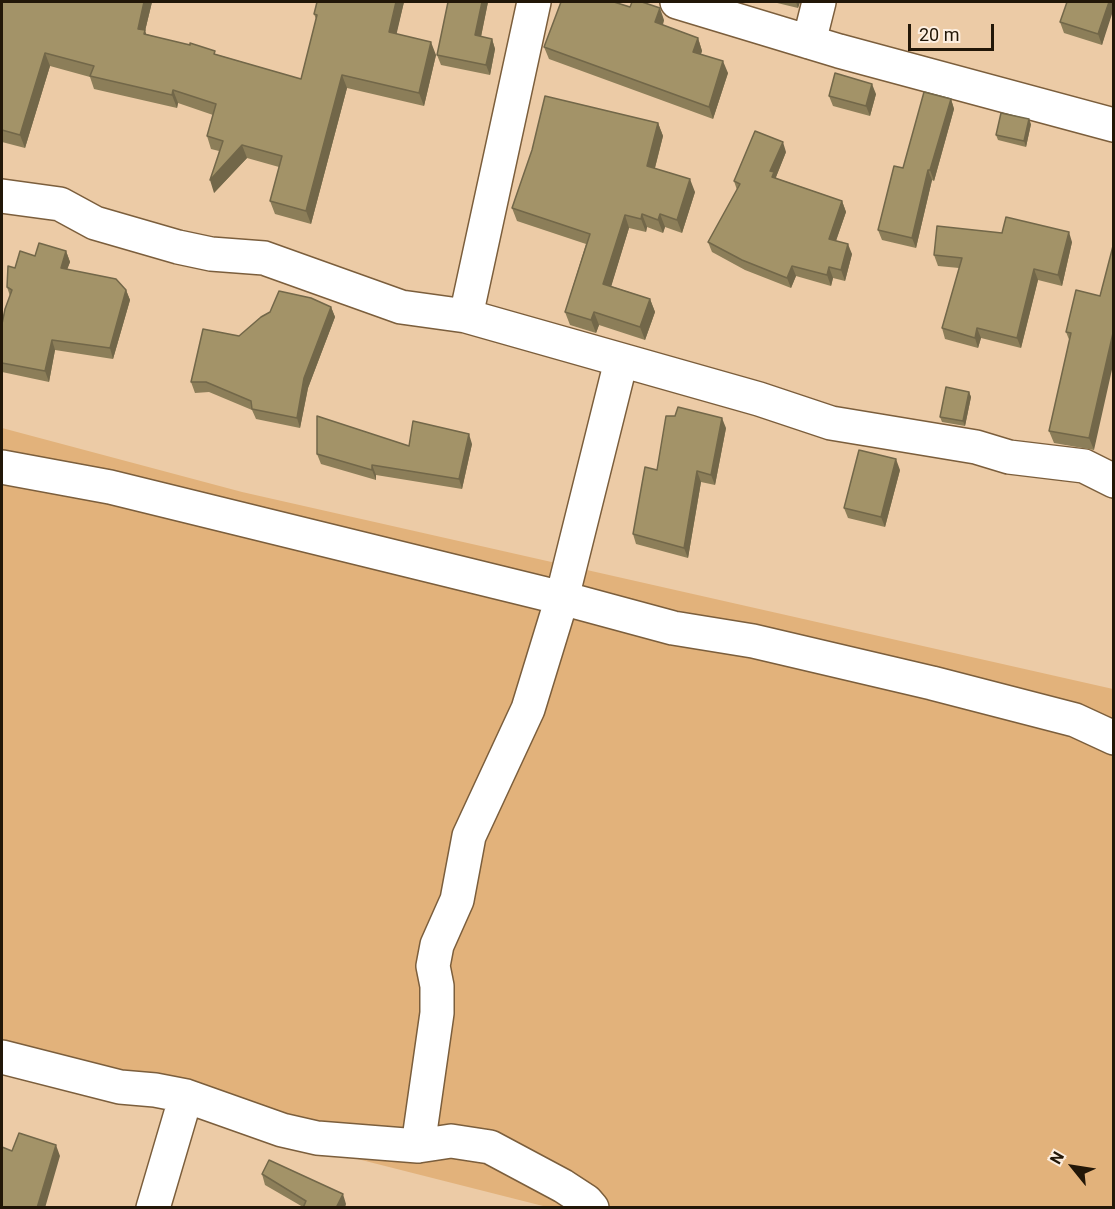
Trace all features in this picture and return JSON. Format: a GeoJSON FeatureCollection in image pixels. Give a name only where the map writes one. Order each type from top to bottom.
{"type":"FeatureCollection","features":[{"type":"Feature","properties":{"kind":"street"},"geometry":{"type":"LineString","coordinates":[[466,316],[534,2]]}},
{"type":"Feature","properties":{"kind":"street"},"geometry":{"type":"LineString","coordinates":[[677,2],[809,42],[1113,125]]}},
{"type":"Feature","properties":{"kind":"street"},"geometry":{"type":"LineString","coordinates":[[809,42],[819,2]]}},
{"type":"Feature","properties":{"kind":"street"},"geometry":{"type":"LineString","coordinates":[[2,196],[39,199],[60,204],[95,223],[178,247],[211,254],[264,258],[401,307],[466,316],[759,399],[831,423],[976,447],[1009,458],[1084,466],[1113,481]]}},
{"type":"Feature","properties":{"kind":"street"},"geometry":{"type":"LineString","coordinates":[[418,1146],[437,1013],[437,986],[433,966],[437,945],[457,900],[469,836],[528,709],[562,598],[621,361]]}},
{"type":"Feature","properties":{"kind":"street"},"geometry":{"type":"LineString","coordinates":[[2,467],[110,487],[562,598],[673,628],[753,641],[932,683],[1075,720],[1113,738]]}},
{"type":"Feature","properties":{"kind":"street"},"geometry":{"type":"LineString","coordinates":[[2,1057],[120,1087],[186,1096],[282,1130],[317,1138],[418,1146],[452,1141],[490,1148],[563,1186],[586,1201],[592,1208]]}},
{"type":"Feature","properties":{"kind":"street"},"geometry":{"type":"LineString","coordinates":[[153,1208],[186,1096]]}},
{"type":"Feature","properties":{"kind":"shaded area"},"geometry":{"type":"Polygon","coordinates":[[[2,428],[242,492],[1113,689],[1113,1207],[547,1207],[2,1069],[2,428]]]}},
{"type":"Feature","properties":{"kind":"building"},"geometry":{"type":"Polygon","coordinates":[[[2,2],[144,2],[138,29],[145,30],[144,34],[190,45],[190,43],[215,51],[214,54],[301,79],[317,15],[314,14],[317,2],[396,2],[389,32],[431,42],[419,93],[342,75],[306,211],[270,201],[282,156],[242,145],[210,180],[223,141],[207,136],[216,104],[173,90],[172,95],[90,76],[94,66],[45,53],[20,135],[2,130],[2,2]]]}},
{"type":"Feature","properties":{"kind":"building"},"geometry":{"type":"Polygon","coordinates":[[[448,2],[482,2],[475,35],[492,39],[486,65],[437,55],[448,2]]]}},
{"type":"Feature","properties":{"kind":"building"},"geometry":{"type":"Polygon","coordinates":[[[561,2],[614,2],[630,7],[632,2],[642,2],[660,8],[655,22],[698,38],[693,52],[723,61],[709,107],[544,47],[561,2]]]}},
{"type":"Feature","properties":{"kind":"building"},"geometry":{"type":"Polygon","coordinates":[[[1067,2],[1109,2],[1098,34],[1060,22],[1067,2]]]}},
{"type":"Feature","properties":{"kind":"building"},"geometry":{"type":"Polygon","coordinates":[[[835,73],[872,84],[866,106],[829,96],[835,73]]]}},
{"type":"Feature","properties":{"kind":"building"},"geometry":{"type":"Polygon","coordinates":[[[924,92],[951,99],[930,170],[928,170],[912,238],[878,230],[894,166],[903,168],[924,92]]]}},
{"type":"Feature","properties":{"kind":"building"},"geometry":{"type":"Polygon","coordinates":[[[545,96],[658,123],[647,166],[690,179],[677,220],[660,214],[658,220],[642,214],[641,219],[625,215],[603,284],[650,299],[640,327],[594,312],[591,320],[565,312],[590,234],[512,208],[532,150],[545,96]]]}},
{"type":"Feature","properties":{"kind":"building"},"geometry":{"type":"Polygon","coordinates":[[[1001,113],[1029,119],[1024,141],[996,135],[1001,113]]]}},
{"type":"Feature","properties":{"kind":"building"},"geometry":{"type":"Polygon","coordinates":[[[755,131],[783,142],[770,171],[774,172],[772,177],[842,201],[829,239],[848,244],[841,270],[829,267],[827,275],[792,266],[787,278],[742,260],[708,242],[740,184],[734,181],[755,131]]]}},
{"type":"Feature","properties":{"kind":"building"},"geometry":{"type":"Polygon","coordinates":[[[1006,217],[1069,232],[1058,275],[1034,269],[1017,338],[977,328],[975,338],[942,328],[962,258],[934,255],[937,226],[1002,233],[1006,217]]]}},
{"type":"Feature","properties":{"kind":"building"},"geometry":{"type":"Polygon","coordinates":[[[39,243],[66,251],[61,268],[116,279],[126,290],[110,348],[52,340],[45,371],[2,363],[2,324],[12,290],[7,287],[8,266],[15,268],[20,251],[35,256],[39,243]]]}},
{"type":"Feature","properties":{"kind":"building"},"geometry":{"type":"Polygon","coordinates":[[[1113,246],[1113,333],[1089,438],[1049,431],[1071,333],[1066,332],[1076,290],[1100,296],[1113,246]]]}},
{"type":"Feature","properties":{"kind":"building"},"geometry":{"type":"Polygon","coordinates":[[[279,291],[311,298],[331,307],[304,378],[297,418],[252,409],[251,401],[206,382],[191,382],[203,329],[239,336],[270,312],[279,291]]]}},
{"type":"Feature","properties":{"kind":"building"},"geometry":{"type":"Polygon","coordinates":[[[946,387],[969,392],[963,421],[940,417],[946,387]]]}},
{"type":"Feature","properties":{"kind":"building"},"geometry":{"type":"Polygon","coordinates":[[[678,407],[722,418],[711,475],[697,471],[684,548],[633,534],[645,467],[657,470],[666,416],[675,416],[678,407]]]}},
{"type":"Feature","properties":{"kind":"building"},"geometry":{"type":"Polygon","coordinates":[[[317,416],[409,446],[413,421],[469,434],[459,479],[372,465],[372,470],[317,454],[317,416]]]}},
{"type":"Feature","properties":{"kind":"building"},"geometry":{"type":"Polygon","coordinates":[[[859,450],[896,459],[881,517],[844,508],[859,450]]]}},
{"type":"Feature","properties":{"kind":"building"},"geometry":{"type":"Polygon","coordinates":[[[19,1133],[56,1145],[37,1208],[2,1208],[2,1147],[12,1151],[19,1133]]]}},
{"type":"Feature","properties":{"kind":"building"},"geometry":{"type":"Polygon","coordinates":[[[269,1160],[343,1194],[336,1208],[303,1208],[306,1201],[262,1174],[269,1160]]]}}]}
